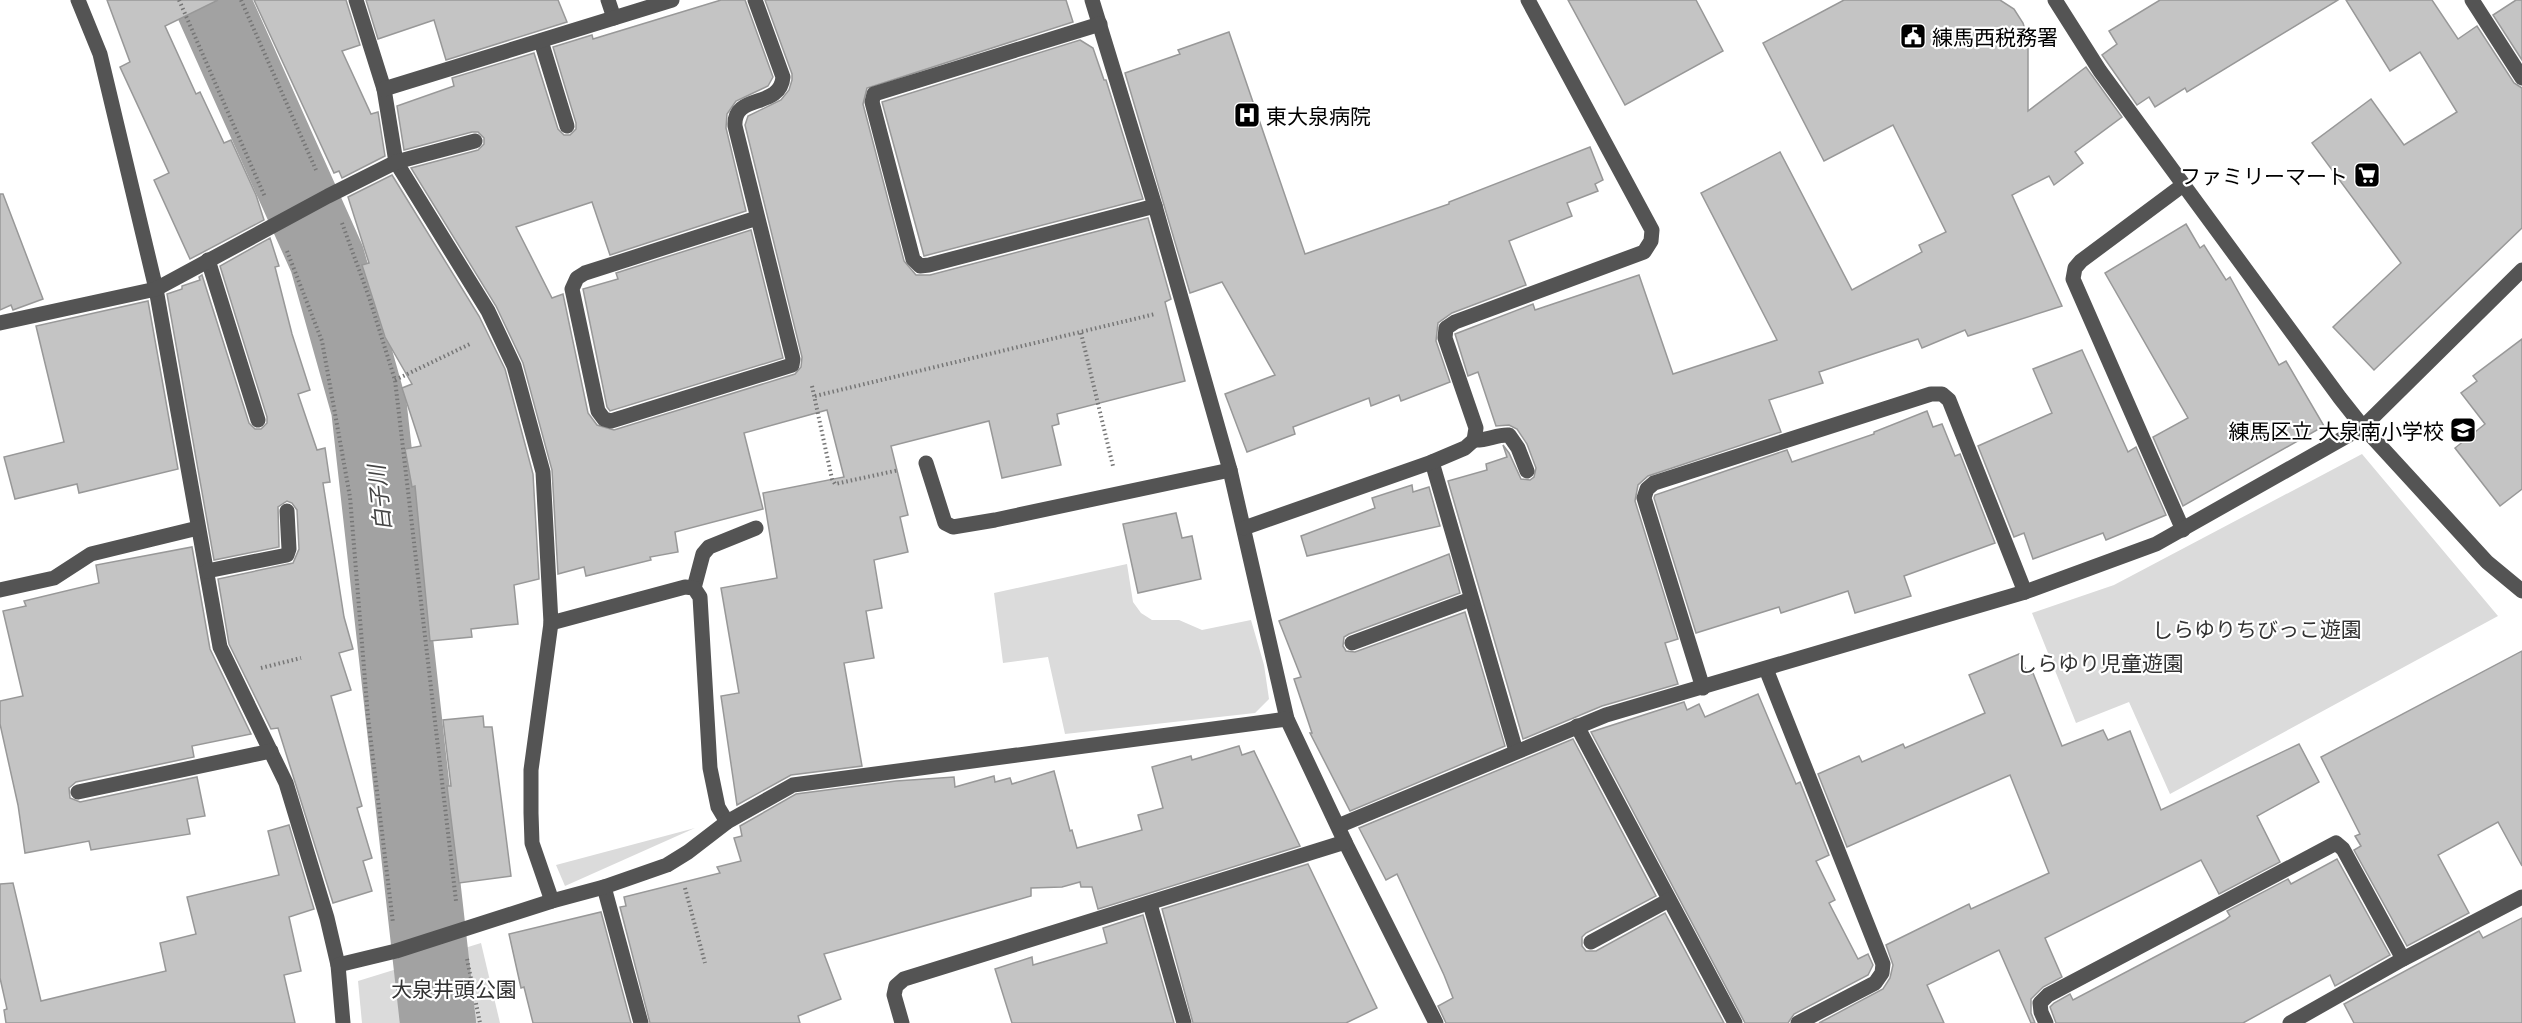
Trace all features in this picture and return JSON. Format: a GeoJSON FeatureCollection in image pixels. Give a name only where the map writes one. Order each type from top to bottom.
{"type":"FeatureCollection","features":[{"type":"Feature","properties":{"kind":"street"},"geometry":{"type":"LineString","coordinates":[[78,0],[100,54],[156,289],[220,647],[286,783],[327,918],[338,965],[343,1023]]}},
{"type":"Feature","properties":{"kind":"street"},"geometry":{"type":"LineString","coordinates":[[356,0],[384,89],[396,162],[488,311],[514,366],[543,472],[550,623],[531,770],[531,802],[532,843],[552,901]]}},
{"type":"Feature","properties":{"kind":"street"},"geometry":{"type":"LineString","coordinates":[[608,0],[614,18]]}},
{"type":"Feature","properties":{"kind":"street"},"geometry":{"type":"LineString","coordinates":[[384,89],[672,0]]}},
{"type":"Feature","properties":{"kind":"street"},"geometry":{"type":"LineString","coordinates":[[755,0],[783,77],[782,87],[776,93],[741,108],[734,116],[793,359],[792,365],[611,421],[604,419],[598,411],[572,289],[577,278],[585,273],[757,218]]}},
{"type":"Feature","properties":{"kind":"street"},"geometry":{"type":"LineString","coordinates":[[1092,0],[1155,206],[1230,470],[1287,719],[1345,842],[1436,1023]]}},
{"type":"Feature","properties":{"kind":"street"},"geometry":{"type":"LineString","coordinates":[[1244,528],[1466,448],[1474,440],[1476,428],[1445,338],[1446,328],[1455,322],[1644,252],[1652,241],[1652,230],[1528,0]]}},
{"type":"Feature","properties":{"kind":"street"},"geometry":{"type":"LineString","coordinates":[[2055,0],[2100,71],[2363,427],[2487,562],[2522,591]]}},
{"type":"Feature","properties":{"kind":"street"},"geometry":{"type":"LineString","coordinates":[[2472,0],[2522,78]]}},
{"type":"Feature","properties":{"kind":"street"},"geometry":{"type":"LineString","coordinates":[[1100,24],[874,94],[872,102],[913,259],[920,266],[929,265],[1155,206]]}},
{"type":"Feature","properties":{"kind":"street"},"geometry":{"type":"LineString","coordinates":[[541,40],[567,126]]}},
{"type":"Feature","properties":{"kind":"street"},"geometry":{"type":"LineString","coordinates":[[0,323],[156,289],[396,162],[475,141]]}},
{"type":"Feature","properties":{"kind":"street"},"geometry":{"type":"LineString","coordinates":[[2182,530],[2073,279],[2074,268],[2081,261],[2183,184]]}},
{"type":"Feature","properties":{"kind":"street"},"geometry":{"type":"LineString","coordinates":[[208,260],[258,420]]}},
{"type":"Feature","properties":{"kind":"street"},"geometry":{"type":"LineString","coordinates":[[1338,826],[1606,715],[2025,592],[2156,544],[2363,427],[2522,270]]}},
{"type":"Feature","properties":{"kind":"street"},"geometry":{"type":"LineString","coordinates":[[1703,688],[1644,498],[1647,489],[1654,483],[1931,394],[1942,394],[1949,400],[2025,592]]}},
{"type":"Feature","properties":{"kind":"street"},"geometry":{"type":"LineString","coordinates":[[1474,440],[1483,441],[1502,434],[1509,435],[1518,448],[1527,471]]}},
{"type":"Feature","properties":{"kind":"street"},"geometry":{"type":"LineString","coordinates":[[1432,462],[1516,751]]}},
{"type":"Feature","properties":{"kind":"street"},"geometry":{"type":"LineString","coordinates":[[926,464],[940,513],[945,523],[953,526],[995,520],[1230,470]]}},
{"type":"Feature","properties":{"kind":"street"},"geometry":{"type":"LineString","coordinates":[[207,571],[287,555],[289,549],[287,511]]}},
{"type":"Feature","properties":{"kind":"street"},"geometry":{"type":"LineString","coordinates":[[0,590],[54,578],[91,554],[198,528]]}},
{"type":"Feature","properties":{"kind":"street"},"geometry":{"type":"LineString","coordinates":[[727,822],[718,807],[710,768],[700,597],[694,588],[703,554],[709,547],[756,528]]}},
{"type":"Feature","properties":{"kind":"street"},"geometry":{"type":"LineString","coordinates":[[550,623],[685,587],[694,588]]}},
{"type":"Feature","properties":{"kind":"street"},"geometry":{"type":"LineString","coordinates":[[1352,643],[1471,599]]}},
{"type":"Feature","properties":{"kind":"street"},"geometry":{"type":"LineString","coordinates":[[1766,669],[1883,964],[1882,973],[1875,984],[1798,1023]]}},
{"type":"Feature","properties":{"kind":"street"},"geometry":{"type":"LineString","coordinates":[[338,965],[399,950],[552,901],[604,887],[673,862],[727,822],[780,791],[807,782],[1287,719]]}},
{"type":"Feature","properties":{"kind":"street"},"geometry":{"type":"LineString","coordinates":[[1577,726],[1735,1023]]}},
{"type":"Feature","properties":{"kind":"street"},"geometry":{"type":"LineString","coordinates":[[78,792],[271,751]]}},
{"type":"Feature","properties":{"kind":"street"},"geometry":{"type":"LineString","coordinates":[[902,1023],[894,996],[896,986],[904,979],[1345,842]]}},
{"type":"Feature","properties":{"kind":"street"},"geometry":{"type":"LineString","coordinates":[[2046,1023],[2040,1002],[2049,995],[2336,843],[2343,849],[2403,959]]}},
{"type":"Feature","properties":{"kind":"street"},"geometry":{"type":"LineString","coordinates":[[604,887],[641,1023]]}},
{"type":"Feature","properties":{"kind":"street"},"geometry":{"type":"LineString","coordinates":[[2290,1023],[2315,1017],[2403,959],[2522,897]]}},
{"type":"Feature","properties":{"kind":"street"},"geometry":{"type":"LineString","coordinates":[[1591,942],[1669,900]]}},
{"type":"Feature","properties":{"kind":"street"},"geometry":{"type":"LineString","coordinates":[[1150,904],[1184,1023]]}},
{"type":"Feature","properties":{"kind":"path"},"geometry":{"type":"LineString","coordinates":[[179,0],[277,224],[322,340],[350,497],[368,717],[399,950]]}},
{"type":"Feature","properties":{"kind":"path"},"geometry":{"type":"LineString","coordinates":[[241,0],[328,196],[345,229],[395,381],[457,932],[480,1023]]}},
{"type":"Feature","properties":{"kind":"path"},"geometry":{"type":"LineString","coordinates":[[815,396],[1183,307]]}},
{"type":"Feature","properties":{"kind":"path"},"geometry":{"type":"LineString","coordinates":[[395,381],[496,330]]}},
{"type":"Feature","properties":{"kind":"path"},"geometry":{"type":"LineString","coordinates":[[1081,333],[1120,494]]}},
{"type":"Feature","properties":{"kind":"path"},"geometry":{"type":"LineString","coordinates":[[792,365],[798,366],[805,373],[815,396],[832,479],[835,484],[926,464]]}},
{"type":"Feature","properties":{"kind":"path"},"geometry":{"type":"LineString","coordinates":[[234,675],[301,658]]}},
{"type":"Feature","properties":{"kind":"path"},"geometry":{"type":"LineString","coordinates":[[673,862],[683,880],[705,963]]}},
{"type":"Feature","properties":{"kind":"green space","name":"しらゆりちびっこ遊園"},"geometry":{"type":"Polygon","coordinates":[[[2362,454],[2498,616],[2170,794],[2129,702],[2076,723],[2032,613],[2114,585],[2362,454]]]}},
{"type":"Feature","properties":{"kind":"green space"},"geometry":{"type":"Polygon","coordinates":[[[1127,564],[1133,602],[1141,613],[1152,620],[1179,620],[1202,630],[1251,620],[1264,665],[1269,699],[1255,713],[1065,734],[1048,657],[1003,663],[994,593],[1127,564]]]}},
{"type":"Feature","properties":{"kind":"green space"},"geometry":{"type":"Polygon","coordinates":[[[695,828],[565,886],[556,865],[695,828]]]}},
{"type":"Feature","properties":{"kind":"green space","name":"大泉井頭公園"},"geometry":{"type":"Polygon","coordinates":[[[481,943],[500,1023],[362,1023],[358,981],[481,943]]]}},
{"type":"Feature","properties":{"kind":"building"},"geometry":{"type":"Polygon","coordinates":[[[107,0],[218,0],[165,26],[196,94],[200,92],[224,143],[231,140],[256,195],[264,220],[190,259],[154,180],[169,173],[120,67],[130,62],[107,0]]]}},
{"type":"Feature","properties":{"kind":"building"},"geometry":{"type":"Polygon","coordinates":[[[254,0],[346,0],[360,45],[342,51],[371,114],[378,112],[385,156],[342,178],[339,171],[334,173],[254,0]]]}},
{"type":"Feature","properties":{"kind":"building"},"geometry":{"type":"Polygon","coordinates":[[[366,0],[558,0],[567,22],[446,60],[434,20],[378,39],[366,0]]]}},
{"type":"Feature","properties":{"kind":"building"},"geometry":{"type":"Polygon","coordinates":[[[721,0],[745,0],[773,77],[768,86],[736,101],[727,114],[726,128],[746,211],[610,255],[592,202],[516,227],[552,298],[563,294],[588,413],[597,425],[614,430],[795,374],[801,367],[802,357],[745,125],[748,116],[781,100],[789,90],[792,80],[792,74],[765,0],[1066,0],[1073,22],[867,88],[863,104],[904,261],[916,275],[930,275],[1148,218],[1171,299],[1165,302],[1185,381],[1057,414],[1059,424],[1052,426],[1061,465],[1002,478],[989,421],[891,446],[908,515],[900,517],[908,552],[874,560],[882,608],[866,611],[874,658],[844,663],[862,766],[791,775],[737,805],[721,696],[739,693],[721,588],[777,578],[763,493],[844,477],[827,410],[744,433],[763,509],[675,532],[678,552],[650,557],[651,560],[586,576],[584,567],[558,574],[552,470],[523,363],[496,306],[411,168],[478,150],[484,144],[484,138],[478,132],[472,132],[404,150],[397,106],[454,86],[452,78],[534,53],[558,129],[564,135],[570,135],[576,129],[576,123],[553,47],[592,35],[593,39],[721,0]]]}},
{"type":"Feature","properties":{"kind":"building"},"geometry":{"type":"Polygon","coordinates":[[[1568,0],[1696,0],[1723,51],[1625,105],[1568,0]]]}},
{"type":"Feature","properties":{"kind":"building"},"geometry":{"type":"Polygon","coordinates":[[[1844,0],[2000,0],[2014,9],[2023,23],[2028,39],[2028,111],[2086,67],[2122,117],[2075,152],[2083,163],[2054,185],[2049,176],[2012,195],[2062,306],[1968,336],[1965,330],[1922,348],[1918,339],[1819,372],[1823,383],[1769,400],[1781,432],[1648,476],[1638,485],[1635,501],[1678,639],[1665,643],[1678,684],[1602,706],[1523,739],[1448,481],[1487,470],[1486,464],[1507,457],[1503,445],[1521,479],[1530,480],[1534,477],[1536,468],[1527,444],[1517,429],[1509,425],[1496,426],[1478,372],[1468,376],[1455,334],[1533,304],[1535,310],[1639,275],[1673,374],[1777,340],[1701,193],[1780,152],[1852,290],[1922,252],[1919,245],[1946,232],[1893,125],[1824,161],[1763,43],[1844,0]]]}},
{"type":"Feature","properties":{"kind":"building"},"geometry":{"type":"Polygon","coordinates":[[[2160,0],[2338,0],[2187,92],[2185,88],[2155,107],[2149,97],[2137,105],[2102,55],[2117,44],[2109,31],[2160,0]]]}},
{"type":"Feature","properties":{"kind":"building"},"geometry":{"type":"Polygon","coordinates":[[[2346,0],[2432,0],[2458,39],[2477,26],[2514,83],[2522,88],[2522,228],[2374,370],[2333,327],[2401,263],[2312,143],[2371,99],[2404,145],[2457,112],[2420,52],[2390,71],[2346,0]]]}},
{"type":"Feature","properties":{"kind":"building"},"geometry":{"type":"Polygon","coordinates":[[[2516,0],[2522,0],[2522,60],[2493,15],[2516,0]]]}},
{"type":"Feature","properties":{"kind":"building"},"geometry":{"type":"Polygon","coordinates":[[[1229,32],[1305,254],[1449,204],[1449,202],[1590,147],[1603,180],[1595,184],[1598,191],[1567,203],[1572,216],[1509,241],[1526,285],[1452,313],[1438,323],[1436,341],[1450,382],[1401,401],[1399,395],[1371,406],[1369,398],[1293,427],[1295,434],[1247,452],[1225,394],[1275,375],[1222,282],[1190,293],[1125,73],[1180,54],[1178,50],[1229,32]]]}},
{"type":"Feature","properties":{"kind":"building"},"geometry":{"type":"Polygon","coordinates":[[[1080,40],[1093,48],[1104,80],[1106,80],[1143,199],[924,256],[882,102],[1080,40]]]}},
{"type":"Feature","properties":{"kind":"building"},"geometry":{"type":"Polygon","coordinates":[[[392,175],[479,316],[505,369],[533,474],[539,579],[514,585],[518,624],[471,629],[472,637],[430,641],[415,486],[412,487],[405,449],[421,446],[402,388],[412,384],[385,337],[362,265],[369,263],[348,197],[392,175]]]}},
{"type":"Feature","properties":{"kind":"building"},"geometry":{"type":"Polygon","coordinates":[[[0,194],[3,194],[43,299],[13,310],[11,305],[0,310],[0,194]]]}},
{"type":"Feature","properties":{"kind":"building"},"geometry":{"type":"Polygon","coordinates":[[[2186,224],[2200,248],[2204,245],[2226,280],[2230,277],[2279,365],[2286,361],[2324,426],[2183,506],[2153,437],[2188,418],[2105,273],[2186,224]]]}},
{"type":"Feature","properties":{"kind":"building"},"geometry":{"type":"Polygon","coordinates":[[[751,230],[783,358],[610,411],[607,407],[583,289],[618,279],[616,273],[751,230]]]}},
{"type":"Feature","properties":{"kind":"building"},"geometry":{"type":"Polygon","coordinates":[[[270,238],[279,266],[275,267],[292,334],[310,390],[298,394],[317,450],[325,448],[330,482],[323,483],[344,617],[353,649],[339,653],[351,690],[331,696],[362,806],[357,808],[372,858],[363,861],[372,891],[333,903],[278,728],[271,729],[229,644],[218,579],[293,563],[299,549],[297,510],[292,503],[287,501],[278,507],[279,547],[214,560],[167,294],[200,280],[199,277],[202,275],[249,423],[255,429],[261,429],[267,423],[267,417],[220,266],[270,238]]]}},
{"type":"Feature","properties":{"kind":"building"},"geometry":{"type":"Polygon","coordinates":[[[148,301],[178,469],[79,493],[77,484],[15,499],[4,457],[64,442],[36,326],[148,301]]]}},
{"type":"Feature","properties":{"kind":"building"},"geometry":{"type":"Polygon","coordinates":[[[2522,339],[2522,489],[2500,506],[2455,448],[2485,424],[2461,393],[2477,381],[2473,376],[2522,339]]]}},
{"type":"Feature","properties":{"kind":"building"},"geometry":{"type":"Polygon","coordinates":[[[2082,350],[2128,452],[2136,447],[2166,515],[2106,540],[2103,533],[2033,559],[2024,533],[2014,537],[1978,446],[2052,413],[2033,369],[2082,350]]]}},
{"type":"Feature","properties":{"kind":"building"},"geometry":{"type":"Polygon","coordinates":[[[1927,411],[1933,427],[1942,424],[1955,456],[1960,454],[1995,543],[1904,576],[1911,596],[1855,613],[1848,591],[1781,613],[1779,607],[1696,633],[1654,498],[1655,495],[1787,450],[1792,462],[1874,434],[1874,432],[1927,411]]]}},
{"type":"Feature","properties":{"kind":"building"},"geometry":{"type":"Polygon","coordinates":[[[1412,485],[1413,492],[1429,487],[1440,526],[1307,556],[1301,536],[1375,508],[1372,498],[1412,485]]]}},
{"type":"Feature","properties":{"kind":"building"},"geometry":{"type":"Polygon","coordinates":[[[1176,513],[1182,538],[1192,536],[1201,579],[1138,593],[1123,524],[1176,513]]]}},
{"type":"Feature","properties":{"kind":"building"},"geometry":{"type":"Polygon","coordinates":[[[192,547],[210,649],[251,734],[192,746],[194,757],[76,782],[69,788],[70,798],[80,802],[197,777],[205,816],[187,819],[190,834],[91,850],[89,841],[25,853],[18,805],[0,724],[0,701],[23,696],[3,611],[26,606],[24,601],[99,583],[96,565],[192,547]]]}},
{"type":"Feature","properties":{"kind":"building"},"geometry":{"type":"Polygon","coordinates":[[[1449,554],[1460,593],[1349,634],[1344,637],[1343,646],[1346,651],[1355,652],[1465,612],[1505,746],[1350,811],[1310,733],[1312,733],[1294,679],[1301,677],[1279,621],[1449,554]]]}},
{"type":"Feature","properties":{"kind":"building"},"geometry":{"type":"Polygon","coordinates":[[[2522,651],[2522,866],[2498,822],[2438,855],[2469,913],[2407,946],[2354,850],[2361,846],[2355,836],[2360,834],[2321,757],[2522,651]]]}},
{"type":"Feature","properties":{"kind":"building"},"geometry":{"type":"Polygon","coordinates":[[[2019,654],[2028,675],[2033,673],[2062,746],[2103,730],[2108,740],[2130,731],[2161,810],[2299,744],[2319,782],[2257,816],[2280,862],[2219,894],[2201,860],[2045,938],[2062,977],[2043,987],[2031,999],[2031,1013],[2035,1023],[2031,1023],[1999,950],[1927,985],[1944,1023],[1819,1023],[1883,989],[1890,978],[1893,965],[1886,945],[1969,904],[1971,909],[2049,873],[2010,775],[1847,847],[1818,774],[1859,756],[1862,762],[1903,744],[1905,748],[1985,713],[1969,675],[2019,654]]]}},
{"type":"Feature","properties":{"kind":"building"},"geometry":{"type":"Polygon","coordinates":[[[1758,694],[1796,784],[1800,782],[1829,855],[1816,861],[1835,900],[1829,903],[1858,959],[1868,954],[1873,965],[1868,975],[1794,1014],[1788,1023],[1745,1023],[1591,732],[1684,702],[1687,710],[1699,704],[1705,717],[1758,694]]]}},
{"type":"Feature","properties":{"kind":"building"},"geometry":{"type":"Polygon","coordinates":[[[483,716],[484,727],[492,727],[511,876],[459,883],[447,786],[451,786],[443,720],[483,716]]]}},
{"type":"Feature","properties":{"kind":"building"},"geometry":{"type":"Polygon","coordinates":[[[1573,739],[1656,896],[1586,933],[1582,937],[1582,946],[1586,951],[1596,951],[1665,913],[1724,1023],[1446,1023],[1438,1006],[1453,998],[1444,975],[1397,874],[1386,880],[1359,828],[1573,739]]]}},
{"type":"Feature","properties":{"kind":"building"},"geometry":{"type":"Polygon","coordinates":[[[1239,746],[1242,755],[1254,751],[1300,846],[1098,909],[1092,887],[1081,887],[1080,882],[1062,887],[1031,888],[1031,896],[824,954],[841,999],[798,1016],[800,1023],[650,1023],[620,907],[626,906],[624,897],[720,873],[717,867],[741,861],[734,838],[742,836],[740,826],[796,794],[896,781],[954,777],[955,787],[994,776],[995,782],[1010,778],[1012,784],[1054,771],[1070,831],[1072,830],[1077,848],[1142,830],[1138,815],[1163,808],[1152,767],[1191,756],[1192,760],[1239,746]]]}},
{"type":"Feature","properties":{"kind":"building"},"geometry":{"type":"Polygon","coordinates":[[[289,825],[314,909],[289,917],[301,971],[284,975],[295,1023],[6,1023],[4,1010],[7,1009],[0,978],[0,884],[13,883],[41,1001],[166,971],[160,943],[196,934],[187,897],[279,875],[268,831],[289,825]]]}},
{"type":"Feature","properties":{"kind":"building"},"geometry":{"type":"Polygon","coordinates":[[[2337,859],[2390,955],[2335,986],[2330,975],[2243,1023],[2056,1023],[2050,1007],[2054,1003],[2070,994],[2073,1000],[2225,920],[2230,916],[2227,911],[2288,879],[2291,884],[2337,859]]]}},
{"type":"Feature","properties":{"kind":"building"},"geometry":{"type":"Polygon","coordinates":[[[1308,864],[1377,1008],[1346,1023],[1193,1023],[1162,909],[1308,864]]]}},
{"type":"Feature","properties":{"kind":"building"},"geometry":{"type":"Polygon","coordinates":[[[601,912],[631,1023],[533,1023],[524,987],[521,988],[509,934],[601,912]]]}},
{"type":"Feature","properties":{"kind":"building"},"geometry":{"type":"Polygon","coordinates":[[[1143,915],[1174,1023],[1012,1023],[995,969],[1032,957],[1033,965],[1107,943],[1103,928],[1143,915]]]}},
{"type":"Feature","properties":{"kind":"building"},"geometry":{"type":"Polygon","coordinates":[[[2522,918],[2522,1023],[2354,1023],[2344,1004],[2479,931],[2483,938],[2522,918]]]}},
{"type":"Feature","properties":{"kind":"waterway","name":"白子川"},"geometry":{"type":"LineString","coordinates":[[211,0],[327,259],[369,408],[438,1023]]}},
{"type":"Feature","properties":{"kind":"place","name":"練馬西税務署"},"geometry":{"type":"Point","coordinates":[1913,36]}},
{"type":"Feature","properties":{"kind":"place","name":"東大泉病院"},"geometry":{"type":"Point","coordinates":[1247,115]}},
{"type":"Feature","properties":{"kind":"place","name":"ファミリーマート"},"geometry":{"type":"Point","coordinates":[2367,175]}},
{"type":"Feature","properties":{"kind":"place","name":"練馬区立 大泉南小学校"},"geometry":{"type":"Point","coordinates":[2463,430]}},
{"type":"Feature","properties":{"kind":"park label","name":"しらゆり児童遊園"},"geometry":{"type":"Point","coordinates":[2100,662]}}]}
